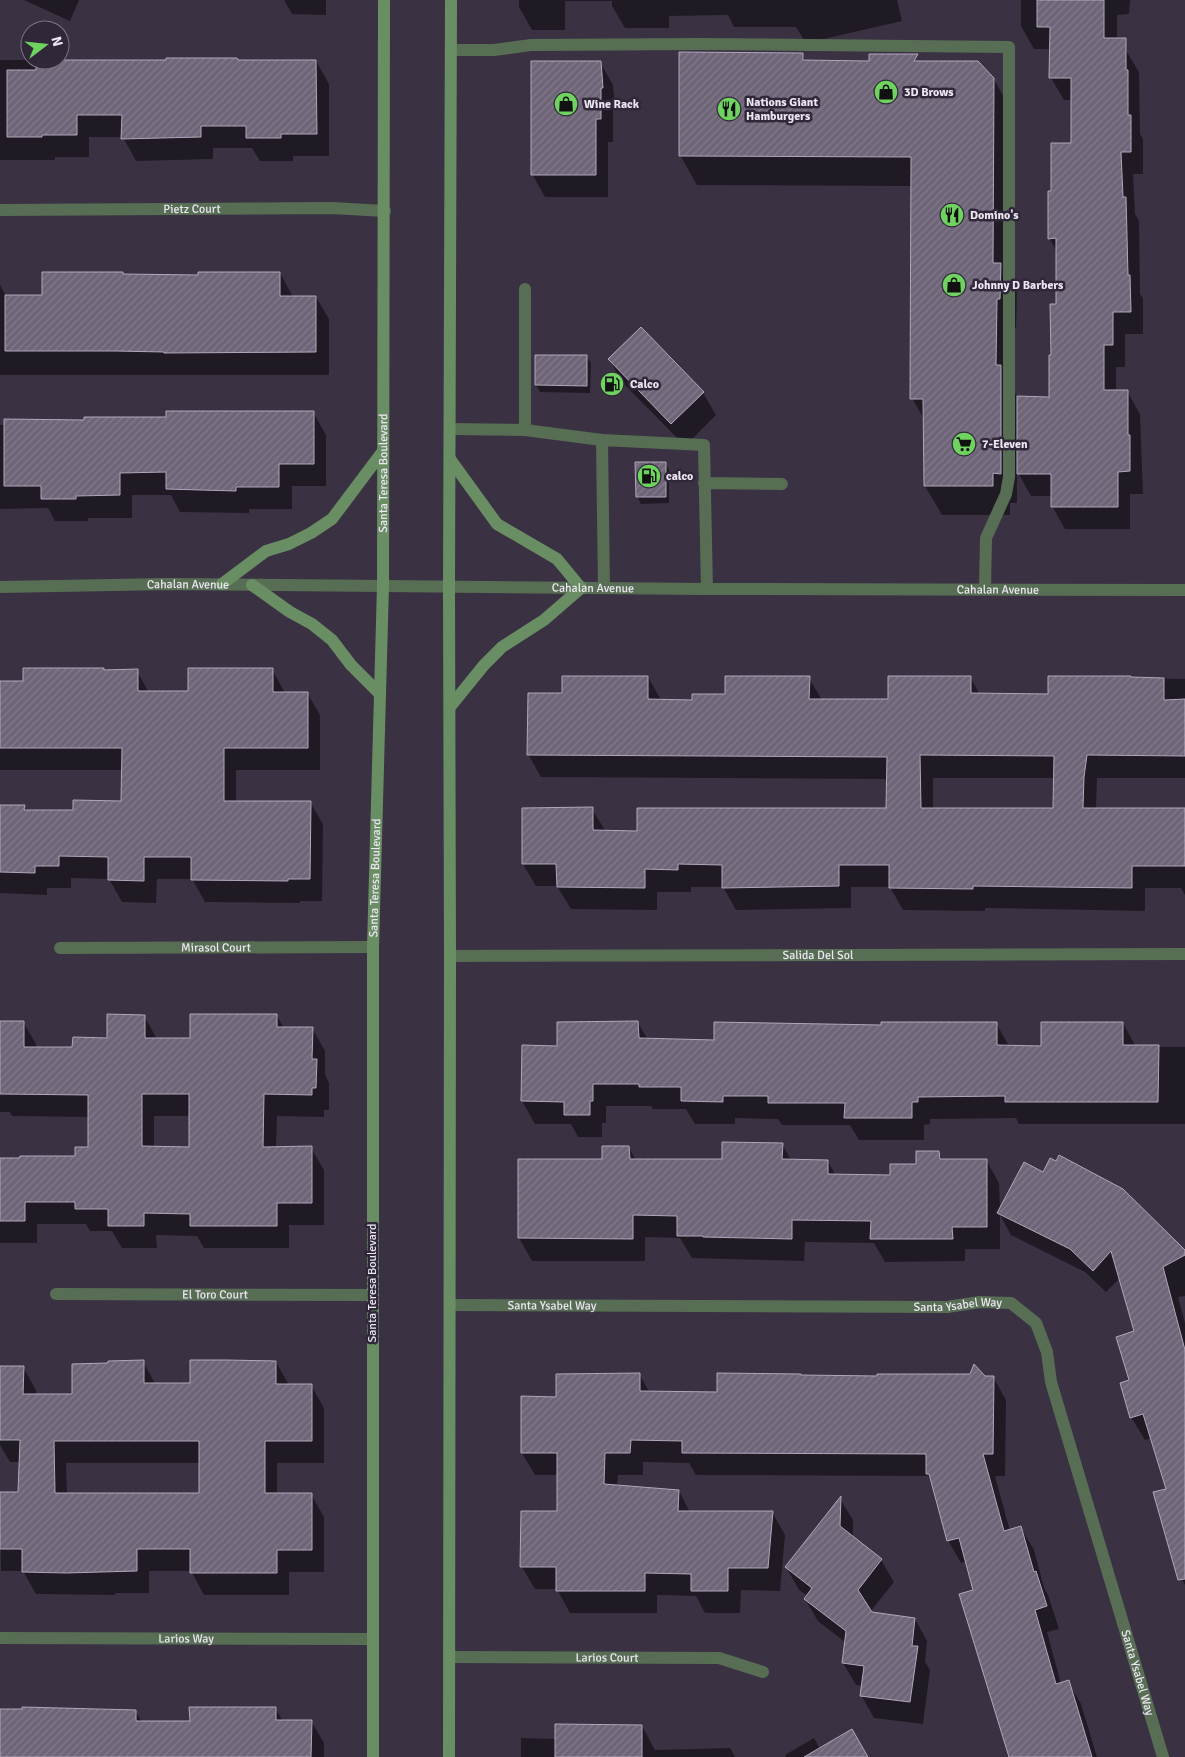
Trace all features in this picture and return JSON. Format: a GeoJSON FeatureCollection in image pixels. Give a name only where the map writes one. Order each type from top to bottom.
{"type":"FeatureCollection","features":[{"type":"Feature","properties":{"kind":"main road","name":"Santa Teresa Boulevard"},"geometry":{"type":"LineString","coordinates":[[373,1757],[373,947],[383,586],[384,0]]}},
{"type":"Feature","properties":{"kind":"main road"},"geometry":{"type":"LineString","coordinates":[[449,1757],[451,0]]}},
{"type":"Feature","properties":{"kind":"main road"},"geometry":{"type":"LineString","coordinates":[[222,584],[266,551],[289,544],[311,534],[332,519],[383,451]]}},
{"type":"Feature","properties":{"kind":"main road"},"geometry":{"type":"LineString","coordinates":[[450,459],[497,524],[557,559],[581,588],[544,620],[502,647],[484,665],[450,707]]}},
{"type":"Feature","properties":{"kind":"main road"},"geometry":{"type":"LineString","coordinates":[[252,585],[290,612],[312,624],[332,640],[351,666],[380,694]]}},
{"type":"Feature","properties":{"kind":"street"},"geometry":{"type":"LineString","coordinates":[[451,50],[494,50],[531,45],[1009,47],[1009,477],[1006,494],[986,538],[985,590]]}},
{"type":"Feature","properties":{"kind":"street","name":"Pietz Court"},"geometry":{"type":"LineString","coordinates":[[0,210],[332,208],[385,211]]}},
{"type":"Feature","properties":{"kind":"street"},"geometry":{"type":"LineString","coordinates":[[525,289],[526,430]]}},
{"type":"Feature","properties":{"kind":"street"},"geometry":{"type":"LineString","coordinates":[[450,429],[526,430],[602,440],[704,445],[707,589]]}},
{"type":"Feature","properties":{"kind":"street"},"geometry":{"type":"LineString","coordinates":[[602,440],[604,588]]}},
{"type":"Feature","properties":{"kind":"street"},"geometry":{"type":"LineString","coordinates":[[704,483],[782,484]]}},
{"type":"Feature","properties":{"kind":"street","name":"Cahalan Avenue"},"geometry":{"type":"LineString","coordinates":[[0,587],[222,584],[707,589],[1185,590]]}},
{"type":"Feature","properties":{"kind":"street","name":"Mirasol Court"},"geometry":{"type":"LineString","coordinates":[[60,948],[373,947]]}},
{"type":"Feature","properties":{"kind":"street","name":"Salida Del Sol"},"geometry":{"type":"LineString","coordinates":[[450,956],[1185,954]]}},
{"type":"Feature","properties":{"kind":"street","name":"El Toro Court"},"geometry":{"type":"LineString","coordinates":[[56,1294],[372,1295]]}},
{"type":"Feature","properties":{"kind":"street","name":"Santa Ysabel Way"},"geometry":{"type":"LineString","coordinates":[[450,1306],[947,1307],[980,1302],[1011,1303],[1036,1323],[1047,1352],[1051,1382],[1163,1757]]}},
{"type":"Feature","properties":{"kind":"street","name":"Larios Way"},"geometry":{"type":"LineString","coordinates":[[0,1638],[373,1639]]}},
{"type":"Feature","properties":{"kind":"street","name":"Larios Court"},"geometry":{"type":"LineString","coordinates":[[448,1657],[719,1658],[763,1672]]}},
{"type":"Feature","properties":{"kind":"building"},"geometry":{"type":"Polygon","coordinates":[[[1037,0],[1104,0],[1104,38],[1126,38],[1128,115],[1131,115],[1131,152],[1121,152],[1123,197],[1126,197],[1131,312],[1113,312],[1113,345],[1104,345],[1104,390],[1128,390],[1130,471],[1118,472],[1118,507],[1051,507],[1051,474],[1017,474],[1017,396],[1049,397],[1049,355],[1051,355],[1050,304],[1056,304],[1056,238],[1048,239],[1051,143],[1071,143],[1071,78],[1049,78],[1050,27],[1037,27],[1037,0]]]}},
{"type":"Feature","properties":{"kind":"building"},"geometry":{"type":"Polygon","coordinates":[[[679,52],[803,53],[803,60],[869,61],[869,54],[918,54],[914,61],[978,61],[994,78],[993,263],[1001,263],[1000,299],[997,299],[996,365],[1001,365],[1001,474],[993,473],[993,486],[924,486],[923,399],[910,399],[911,157],[679,156],[679,52]]]}},
{"type":"Feature","properties":{"kind":"building"},"geometry":{"type":"Polygon","coordinates":[[[166,58],[237,58],[238,60],[316,60],[317,134],[281,134],[281,138],[246,138],[246,126],[201,126],[201,137],[121,139],[122,115],[77,115],[77,135],[7,137],[7,70],[70,70],[70,60],[166,60],[166,58]]]}},
{"type":"Feature","properties":{"kind":"building","name":"Wine Rack"},"geometry":{"type":"Polygon","coordinates":[[[531,61],[601,61],[603,88],[601,88],[601,119],[596,119],[596,175],[531,175],[531,61]]]}},
{"type":"Feature","properties":{"kind":"building"},"geometry":{"type":"Polygon","coordinates":[[[42,272],[123,272],[123,274],[198,275],[198,272],[280,272],[280,296],[316,296],[316,352],[5,351],[5,295],[42,295],[42,272]]]}},
{"type":"Feature","properties":{"kind":"building"},"geometry":{"type":"Polygon","coordinates":[[[641,327],[704,392],[671,424],[608,359],[641,327]]]}},
{"type":"Feature","properties":{"kind":"building"},"geometry":{"type":"Polygon","coordinates":[[[535,355],[587,355],[587,386],[535,385],[535,355]]]}},
{"type":"Feature","properties":{"kind":"building"},"geometry":{"type":"Polygon","coordinates":[[[166,411],[314,411],[314,464],[279,464],[279,487],[236,487],[236,491],[166,489],[166,472],[120,473],[120,495],[76,496],[76,499],[41,499],[41,486],[4,486],[4,419],[84,420],[84,417],[166,417],[166,411]]]}},
{"type":"Feature","properties":{"kind":"building"},"geometry":{"type":"Polygon","coordinates":[[[635,462],[666,462],[666,497],[636,497],[635,462]]]}},
{"type":"Feature","properties":{"kind":"building"},"geometry":{"type":"Polygon","coordinates":[[[23,668],[138,669],[138,691],[188,691],[188,668],[273,668],[273,692],[308,692],[308,748],[224,748],[224,801],[311,801],[310,879],[288,879],[288,881],[191,880],[191,857],[144,857],[144,881],[108,880],[108,857],[59,856],[59,866],[35,866],[35,873],[0,872],[0,805],[25,805],[24,810],[73,810],[73,800],[121,801],[122,748],[0,748],[0,681],[23,681],[23,668]]]}},
{"type":"Feature","properties":{"kind":"building"},"geometry":{"type":"Polygon","coordinates":[[[562,676],[648,676],[648,699],[692,700],[692,694],[725,694],[725,676],[810,676],[809,699],[888,699],[888,676],[971,676],[971,693],[1048,694],[1048,676],[1164,678],[1164,700],[1185,699],[1185,756],[1087,755],[1083,808],[1185,808],[1185,866],[1132,866],[1132,888],[973,886],[973,889],[889,888],[889,865],[839,865],[839,886],[722,888],[722,865],[678,864],[678,870],[645,869],[645,888],[557,887],[556,864],[522,864],[522,808],[593,807],[593,830],[637,831],[637,808],[886,808],[887,757],[527,755],[528,693],[562,693],[562,676]],[[920,755],[921,808],[1053,808],[1054,756],[920,755]]]}},
{"type":"Feature","properties":{"kind":"building"},"geometry":{"type":"Polygon","coordinates":[[[107,1014],[145,1015],[145,1038],[190,1038],[190,1014],[277,1014],[277,1027],[313,1027],[312,1059],[317,1059],[316,1088],[312,1088],[312,1095],[264,1094],[263,1147],[312,1146],[312,1203],[277,1203],[277,1226],[190,1226],[190,1214],[144,1213],[144,1226],[108,1226],[108,1209],[75,1209],[75,1202],[25,1202],[25,1221],[0,1221],[0,1158],[75,1156],[75,1147],[88,1147],[88,1095],[0,1094],[0,1021],[24,1021],[24,1047],[72,1047],[73,1037],[107,1038],[107,1014]],[[142,1094],[142,1146],[189,1147],[189,1094],[142,1094]]]}},
{"type":"Feature","properties":{"kind":"building"},"geometry":{"type":"Polygon","coordinates":[[[638,1021],[639,1038],[714,1040],[714,1022],[881,1025],[881,1022],[997,1022],[997,1045],[1041,1046],[1041,1022],[1123,1022],[1123,1045],[1159,1045],[1158,1102],[1005,1102],[1005,1096],[918,1097],[918,1102],[912,1102],[912,1118],[844,1118],[845,1103],[768,1103],[768,1096],[723,1096],[723,1102],[681,1101],[681,1087],[639,1087],[639,1084],[593,1084],[593,1101],[590,1101],[590,1115],[564,1115],[564,1102],[521,1101],[522,1045],[557,1046],[557,1022],[638,1021]]]}},
{"type":"Feature","properties":{"kind":"building"},"geometry":{"type":"Polygon","coordinates":[[[722,1142],[783,1143],[782,1159],[828,1160],[828,1174],[890,1175],[890,1164],[916,1164],[916,1151],[939,1151],[940,1159],[987,1159],[987,1227],[952,1227],[953,1239],[870,1239],[871,1221],[792,1220],[792,1239],[703,1237],[677,1236],[677,1216],[633,1215],[633,1239],[518,1238],[518,1159],[602,1159],[602,1146],[629,1146],[630,1159],[722,1159],[722,1142]]]}},
{"type":"Feature","properties":{"kind":"building"},"geometry":{"type":"Polygon","coordinates":[[[1059,1155],[1123,1189],[1185,1250],[1185,1255],[1163,1267],[1185,1350],[1185,1579],[1178,1580],[1153,1492],[1166,1489],[1143,1414],[1130,1418],[1120,1383],[1129,1380],[1116,1337],[1134,1331],[1111,1251],[1093,1271],[1070,1249],[997,1213],[1024,1162],[1043,1172],[1050,1158],[1056,1161],[1059,1155]]]}},
{"type":"Feature","properties":{"kind":"building"},"geometry":{"type":"Polygon","coordinates":[[[144,1360],[144,1383],[190,1383],[190,1360],[276,1361],[276,1384],[312,1384],[312,1441],[265,1441],[265,1493],[312,1493],[312,1550],[277,1550],[277,1573],[190,1573],[190,1549],[137,1549],[137,1571],[22,1572],[22,1549],[0,1549],[0,1492],[18,1492],[20,1440],[0,1440],[0,1366],[24,1366],[23,1394],[72,1394],[72,1364],[108,1363],[108,1361],[144,1360]],[[54,1441],[55,1493],[199,1493],[199,1441],[54,1441]]]}},
{"type":"Feature","properties":{"kind":"building"},"geometry":{"type":"Polygon","coordinates":[[[974,1364],[985,1376],[994,1376],[993,1454],[983,1454],[1004,1531],[1021,1526],[1034,1572],[1036,1571],[1047,1606],[1035,1610],[1056,1684],[1069,1680],[1092,1757],[1009,1757],[959,1594],[973,1590],[959,1538],[947,1541],[929,1474],[926,1474],[926,1454],[682,1453],[682,1441],[631,1440],[630,1453],[605,1453],[604,1484],[679,1490],[678,1511],[773,1511],[768,1568],[728,1568],[728,1591],[691,1591],[691,1574],[645,1573],[645,1591],[556,1591],[556,1567],[520,1567],[521,1511],[557,1511],[557,1453],[521,1453],[521,1396],[556,1397],[556,1374],[640,1373],[640,1391],[717,1392],[717,1373],[877,1376],[877,1374],[970,1374],[974,1364]]]}},
{"type":"Feature","properties":{"kind":"building"},"geometry":{"type":"Polygon","coordinates":[[[841,1496],[840,1526],[882,1559],[858,1590],[872,1612],[915,1618],[912,1646],[918,1646],[910,1702],[860,1696],[864,1666],[842,1663],[846,1631],[804,1599],[812,1588],[785,1567],[841,1496]]]}},
{"type":"Feature","properties":{"kind":"building"},"geometry":{"type":"Polygon","coordinates":[[[22,1707],[136,1710],[136,1721],[190,1721],[189,1707],[276,1707],[276,1720],[312,1720],[311,1757],[0,1757],[0,1709],[22,1709],[22,1707]]]}},
{"type":"Feature","properties":{"kind":"building"},"geometry":{"type":"Polygon","coordinates":[[[555,1724],[642,1725],[642,1757],[555,1757],[555,1724]]]}},
{"type":"Feature","properties":{"kind":"building"},"geometry":{"type":"Polygon","coordinates":[[[852,1729],[868,1757],[804,1757],[852,1729]]]}},
{"type":"Feature","properties":{"kind":"place","name":"3D Brows"},"geometry":{"type":"Point","coordinates":[886,92]}},
{"type":"Feature","properties":{"kind":"place","name":"Wine Rack"},"geometry":{"type":"Point","coordinates":[566,104]}},
{"type":"Feature","properties":{"kind":"place","name":"Nations Giant Hamburgers"},"geometry":{"type":"Point","coordinates":[729,109]}},
{"type":"Feature","properties":{"kind":"place","name":"Domino's"},"geometry":{"type":"Point","coordinates":[952,215]}},
{"type":"Feature","properties":{"kind":"place","name":"Johnny D Barbers"},"geometry":{"type":"Point","coordinates":[954,285]}},
{"type":"Feature","properties":{"kind":"place","name":"Calco"},"geometry":{"type":"Point","coordinates":[612,384]}},
{"type":"Feature","properties":{"kind":"place","name":"7-Eleven"},"geometry":{"type":"Point","coordinates":[964,444]}},
{"type":"Feature","properties":{"kind":"place","name":"calco"},"geometry":{"type":"Point","coordinates":[649,476]}}]}
